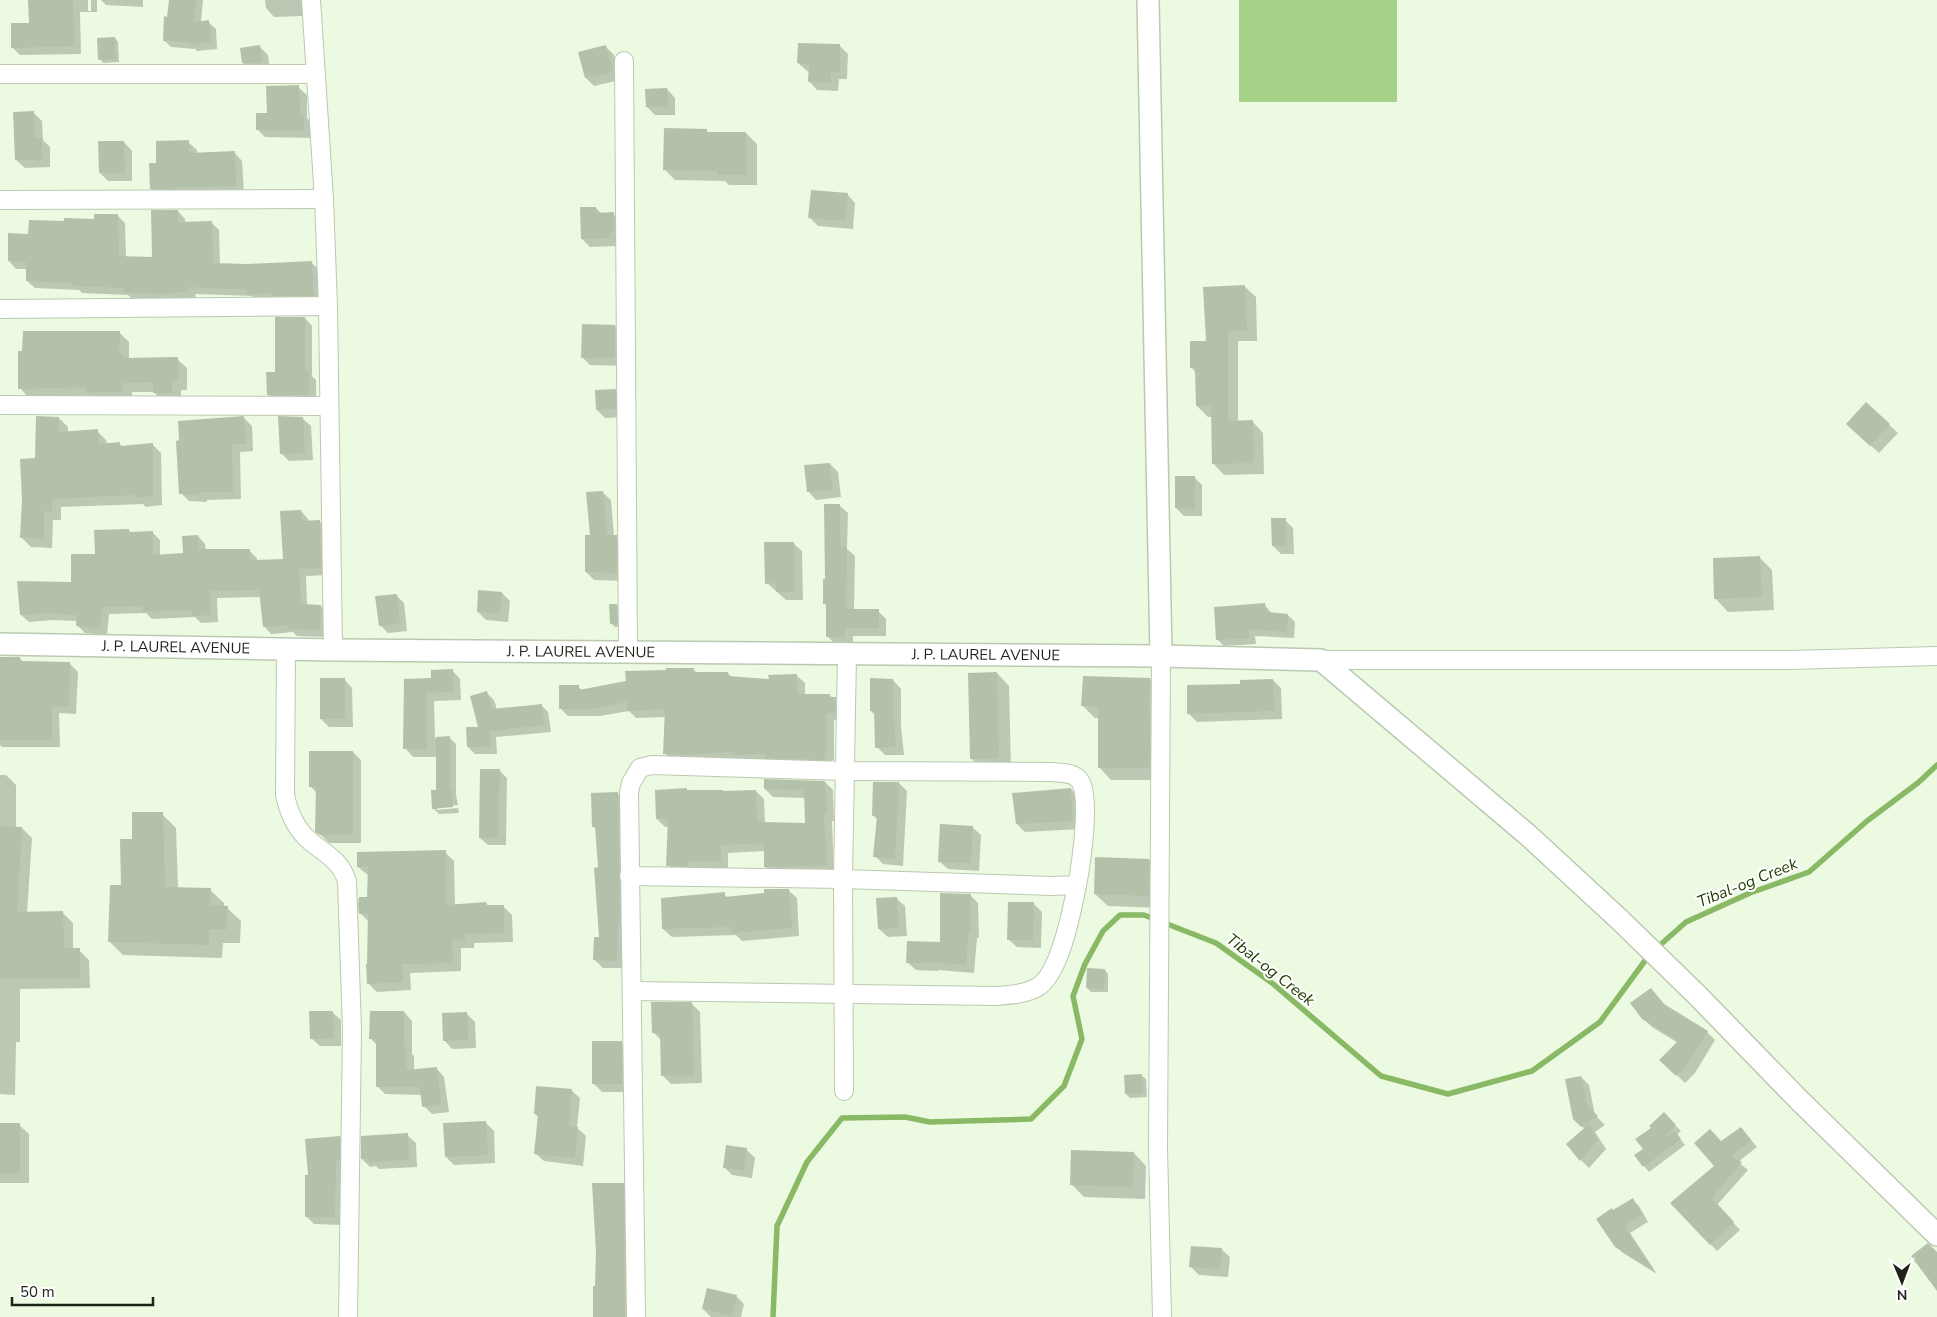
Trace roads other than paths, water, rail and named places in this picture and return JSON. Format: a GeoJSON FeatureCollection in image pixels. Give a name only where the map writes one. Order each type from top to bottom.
{"type":"FeatureCollection","features":[{"type":"Feature","properties":{"kind":"street"},"geometry":{"type":"LineString","coordinates":[[311,0],[324,199],[328,306],[333,650]]}},
{"type":"Feature","properties":{"kind":"street"},"geometry":{"type":"LineString","coordinates":[[1148,0],[1161,656],[1158,1148],[1162,1317]]}},
{"type":"Feature","properties":{"kind":"street"},"geometry":{"type":"LineString","coordinates":[[624,62],[628,652]]}},
{"type":"Feature","properties":{"kind":"street"},"geometry":{"type":"LineString","coordinates":[[0,74],[316,74]]}},
{"type":"Feature","properties":{"kind":"street"},"geometry":{"type":"LineString","coordinates":[[0,200],[324,199]]}},
{"type":"Feature","properties":{"kind":"street"},"geometry":{"type":"LineString","coordinates":[[0,309],[328,306]]}},
{"type":"Feature","properties":{"kind":"street"},"geometry":{"type":"LineString","coordinates":[[0,404],[329,406]]}},
{"type":"Feature","properties":{"kind":"street","name":"J. P. LAUREL AVENUE"},"geometry":{"type":"LineString","coordinates":[[0,644],[333,650],[1161,656],[1321,660]]}},
{"type":"Feature","properties":{"kind":"street"},"geometry":{"type":"LineString","coordinates":[[286,649],[285,796],[289,813],[310,841],[336,860],[344,870],[347,881],[352,1030],[348,1317]]}},
{"type":"Feature","properties":{"kind":"street"},"geometry":{"type":"LineString","coordinates":[[844,1091],[843,879],[847,653]]}},
{"type":"Feature","properties":{"kind":"street"},"geometry":{"type":"LineString","coordinates":[[1321,660],[1789,660],[1937,656]]}},
{"type":"Feature","properties":{"kind":"street"},"geometry":{"type":"LineString","coordinates":[[1321,660],[1529,836],[1620,920],[1937,1235]]}},
{"type":"Feature","properties":{"kind":"street"},"geometry":{"type":"LineString","coordinates":[[632,990],[997,996],[1021,994],[1037,988],[1047,980],[1066,936],[1077,885],[1082,860],[1085,793],[1080,780],[1071,774],[1052,772],[846,771],[652,765],[640,768],[631,783],[629,793],[636,1317]]}},
{"type":"Feature","properties":{"kind":"street"},"geometry":{"type":"LineString","coordinates":[[629,876],[843,879],[1042,886],[1077,885]]}},
{"type":"Feature","properties":{"kind":"waterway","name":"Tibal-og Creek"},"geometry":{"type":"LineString","coordinates":[[1659,946],[1686,922],[1750,893],[1809,872],[1867,821],[1919,782],[1937,765]]}},
{"type":"Feature","properties":{"kind":"waterway","name":"Tibal-og Creek"},"geometry":{"type":"LineString","coordinates":[[773,1317],[777,1226],[807,1162],[842,1118],[905,1117],[930,1122],[1031,1119],[1064,1086],[1082,1039],[1073,996],[1085,964],[1103,931],[1120,915],[1144,915],[1216,943],[1272,983],[1381,1076],[1448,1094],[1532,1071],[1600,1022],[1647,958]]}}]}
